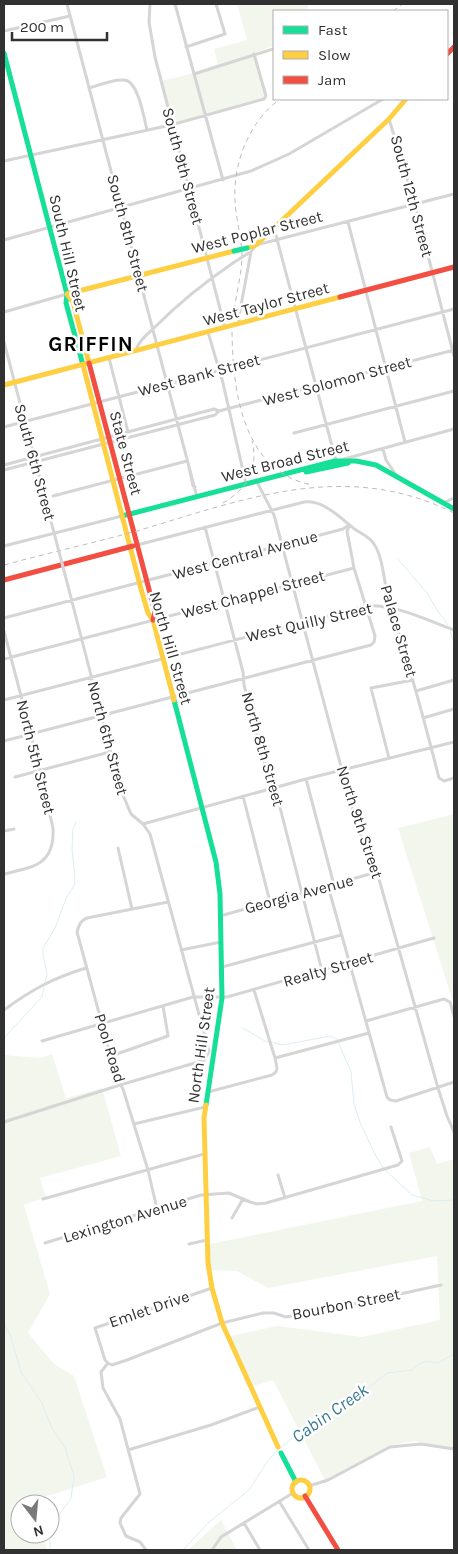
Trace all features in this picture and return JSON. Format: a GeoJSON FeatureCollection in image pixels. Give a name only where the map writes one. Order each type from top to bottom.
{"type":"FeatureCollection","features":[{"type":"Feature","properties":{"kind":"main road","name":"South Hill Street"},"geometry":{"type":"LineString","coordinates":[[4,53],[67,294],[66,303],[86,364],[93,403],[130,547]]}},
{"type":"Feature","properties":{"kind":"main road"},"geometry":{"type":"LineString","coordinates":[[256,246],[389,119],[405,100]]}},
{"type":"Feature","properties":{"kind":"main road","name":"West Poplar Street"},"geometry":{"type":"LineString","coordinates":[[67,294],[256,246]]}},
{"type":"Feature","properties":{"kind":"main road","name":"West Taylor Street"},"geometry":{"type":"LineString","coordinates":[[4,386],[454,267]]}},
{"type":"Feature","properties":{"kind":"main road","name":"State Street"},"geometry":{"type":"LineString","coordinates":[[86,364],[99,402],[129,514],[154,612],[153,620]]}},
{"type":"Feature","properties":{"kind":"main road"},"geometry":{"type":"LineString","coordinates":[[335,461],[356,460],[370,463],[454,509]]}},
{"type":"Feature","properties":{"kind":"main road"},"geometry":{"type":"LineString","coordinates":[[288,474],[318,470],[356,460]]}},
{"type":"Feature","properties":{"kind":"main road","name":"West Broad Street"},"geometry":{"type":"LineString","coordinates":[[122,516],[335,461]]}},
{"type":"Feature","properties":{"kind":"main road"},"geometry":{"type":"LineString","coordinates":[[4,580],[137,545]]}},
{"type":"Feature","properties":{"kind":"main road","name":"North Hill Street"},"geometry":{"type":"LineString","coordinates":[[130,547],[148,613],[153,620],[218,870],[222,998],[205,1107],[204,1154],[208,1263],[212,1288],[222,1323],[278,1447]]}},
{"type":"Feature","properties":{"kind":"main road","name":"North Hill Street"},"geometry":{"type":"LineString","coordinates":[[281,1453],[296,1482]]}},
{"type":"Feature","properties":{"kind":"main road"},"geometry":{"type":"LineString","coordinates":[[303,1481],[309,1486],[309,1492],[305,1496],[300,1498],[293,1493],[292,1486],[296,1482],[303,1481]]}},
{"type":"Feature","properties":{"kind":"main road"},"geometry":{"type":"LineString","coordinates":[[305,1496],[338,1550]]}},
{"type":"Feature","properties":{"kind":"street","name":"South 8th Street"},"geometry":{"type":"LineString","coordinates":[[67,4],[190,464],[197,497]]}},
{"type":"Feature","properties":{"kind":"street","name":"South 9th Street"},"geometry":{"type":"LineString","coordinates":[[150,4],[150,35],[225,328]]}},
{"type":"Feature","properties":{"kind":"street"},"geometry":{"type":"LineString","coordinates":[[175,4],[223,180]]}},
{"type":"Feature","properties":{"kind":"street"},"geometry":{"type":"LineString","coordinates":[[186,47],[225,34],[216,4]]}},
{"type":"Feature","properties":{"kind":"street"},"geometry":{"type":"LineString","coordinates":[[4,32],[70,16]]}},
{"type":"Feature","properties":{"kind":"street"},"geometry":{"type":"LineString","coordinates":[[194,74],[273,49]]}},
{"type":"Feature","properties":{"kind":"street"},"geometry":{"type":"LineString","coordinates":[[4,161],[172,125],[266,98],[254,54]]}},
{"type":"Feature","properties":{"kind":"street"},"geometry":{"type":"LineString","coordinates":[[90,88],[122,80],[131,82],[136,89],[147,130]]}},
{"type":"Feature","properties":{"kind":"street"},"geometry":{"type":"LineString","coordinates":[[4,240],[252,172],[272,163],[381,100]]}},
{"type":"Feature","properties":{"kind":"street","name":"South 12th Street"},"geometry":{"type":"LineString","coordinates":[[389,119],[415,204],[454,356]]}},
{"type":"Feature","properties":{"kind":"street","name":"West Poplar Street"},"geometry":{"type":"LineString","coordinates":[[256,246],[454,194]]}},
{"type":"Feature","properties":{"kind":"street"},"geometry":{"type":"LineString","coordinates":[[348,222],[405,442]]}},
{"type":"Feature","properties":{"kind":"street"},"geometry":{"type":"LineString","coordinates":[[274,228],[335,461]]}},
{"type":"Feature","properties":{"kind":"street"},"geometry":{"type":"LineString","coordinates":[[136,351],[138,345],[178,304],[211,278],[251,252],[256,246]]}},
{"type":"Feature","properties":{"kind":"street"},"geometry":{"type":"LineString","coordinates":[[240,324],[239,316],[251,252]]}},
{"type":"Feature","properties":{"kind":"street"},"geometry":{"type":"LineString","coordinates":[[4,312],[67,294]]}},
{"type":"Feature","properties":{"kind":"street","name":"West Bank Street"},"geometry":{"type":"LineString","coordinates":[[4,427],[454,309]]}},
{"type":"Feature","properties":{"kind":"street"},"geometry":{"type":"LineString","coordinates":[[208,332],[247,484]]}},
{"type":"Feature","properties":{"kind":"street","name":"South 6th Street"},"geometry":{"type":"LineString","coordinates":[[4,342],[59,552]]}},
{"type":"Feature","properties":{"kind":"street","name":"West Solomon Street"},"geometry":{"type":"LineString","coordinates":[[109,440],[215,415],[220,411],[453,350]]}},
{"type":"Feature","properties":{"kind":"street"},"geometry":{"type":"LineString","coordinates":[[109,358],[128,432]]}},
{"type":"Feature","properties":{"kind":"street"},"geometry":{"type":"LineString","coordinates":[[294,433],[454,391]]}},
{"type":"Feature","properties":{"kind":"street","name":"West Solomon Street"},"geometry":{"type":"LineString","coordinates":[[103,442],[128,432],[214,409],[220,411]]}},
{"type":"Feature","properties":{"kind":"street","name":"West Broad Street"},"geometry":{"type":"LineString","coordinates":[[335,461],[454,429]]}},
{"type":"Feature","properties":{"kind":"street"},"geometry":{"type":"LineString","coordinates":[[4,465],[103,442]]}},
{"type":"Feature","properties":{"kind":"street"},"geometry":{"type":"LineString","coordinates":[[4,470],[103,442]]}},
{"type":"Feature","properties":{"kind":"street"},"geometry":{"type":"LineString","coordinates":[[383,449],[386,460],[398,478]]}},
{"type":"Feature","properties":{"kind":"street"},"geometry":{"type":"LineString","coordinates":[[385,470],[386,460]]}},
{"type":"Feature","properties":{"kind":"street"},"geometry":{"type":"LineString","coordinates":[[53,496],[188,462]]}},
{"type":"Feature","properties":{"kind":"street"},"geometry":{"type":"LineString","coordinates":[[257,482],[272,510]]}},
{"type":"Feature","properties":{"kind":"street"},"geometry":{"type":"LineString","coordinates":[[443,503],[454,498]]}},
{"type":"Feature","properties":{"kind":"street","name":"Palace Street"},"geometry":{"type":"LineString","coordinates":[[137,545],[311,501],[338,514],[374,544],[441,780],[454,778]]}},
{"type":"Feature","properties":{"kind":"street","name":"North 9th Street"},"geometry":{"type":"LineString","coordinates":[[272,510],[359,831],[377,872],[414,1008],[447,1116],[454,1132]]}},
{"type":"Feature","properties":{"kind":"street"},"geometry":{"type":"LineString","coordinates":[[4,546],[122,516]]}},
{"type":"Feature","properties":{"kind":"street"},"geometry":{"type":"LineString","coordinates":[[4,741],[366,647],[374,642],[374,636],[354,568],[347,531],[350,525]]}},
{"type":"Feature","properties":{"kind":"street","name":"West Central Avenue"},"geometry":{"type":"LineString","coordinates":[[4,618],[282,546],[343,529],[350,525]]}},
{"type":"Feature","properties":{"kind":"street","name":"North 8th Street"},"geometry":{"type":"LineString","coordinates":[[205,527],[270,784],[276,792],[322,971]]}},
{"type":"Feature","properties":{"kind":"street","name":"North 6th Street"},"geometry":{"type":"LineString","coordinates":[[59,552],[110,752],[131,814],[143,824],[150,834],[208,1051],[205,1060],[120,1084]]}},
{"type":"Feature","properties":{"kind":"street","name":"West Chappel Street"},"geometry":{"type":"LineString","coordinates":[[4,659],[354,568]]}},
{"type":"Feature","properties":{"kind":"street","name":"West Quilly Street"},"geometry":{"type":"LineString","coordinates":[[4,700],[366,606],[376,605],[392,608],[454,630]]}},
{"type":"Feature","properties":{"kind":"street","name":"North 5th Street"},"geometry":{"type":"LineString","coordinates":[[4,631],[53,828],[53,845],[49,854],[39,864],[4,874]]}},
{"type":"Feature","properties":{"kind":"street"},"geometry":{"type":"LineString","coordinates":[[389,758],[371,688],[413,680]]}},
{"type":"Feature","properties":{"kind":"street"},"geometry":{"type":"LineString","coordinates":[[416,691],[454,680]]}},
{"type":"Feature","properties":{"kind":"street"},"geometry":{"type":"LineString","coordinates":[[423,718],[454,709]]}},
{"type":"Feature","properties":{"kind":"street"},"geometry":{"type":"LineString","coordinates":[[143,824],[306,779],[454,742]]}},
{"type":"Feature","properties":{"kind":"street"},"geometry":{"type":"LineString","coordinates":[[15,777],[110,752]]}},
{"type":"Feature","properties":{"kind":"street"},"geometry":{"type":"LineString","coordinates":[[306,779],[334,885]]}},
{"type":"Feature","properties":{"kind":"street"},"geometry":{"type":"LineString","coordinates":[[242,796],[270,902]]}},
{"type":"Feature","properties":{"kind":"street"},"geometry":{"type":"LineString","coordinates":[[4,831],[14,829]]}},
{"type":"Feature","properties":{"kind":"street"},"geometry":{"type":"LineString","coordinates":[[118,848],[132,909],[168,902]]}},
{"type":"Feature","properties":{"kind":"street","name":"Georgia Avenue"},"geometry":{"type":"LineString","coordinates":[[220,916],[377,872]]}},
{"type":"Feature","properties":{"kind":"street"},"geometry":{"type":"LineString","coordinates":[[328,886],[387,1097],[390,1100],[396,1101],[454,1082]]}},
{"type":"Feature","properties":{"kind":"street","name":"Pool Road"},"geometry":{"type":"LineString","coordinates":[[132,909],[82,920],[77,932],[110,1056],[134,1124],[157,1208]]}},
{"type":"Feature","properties":{"kind":"street"},"geometry":{"type":"LineString","coordinates":[[222,967],[341,935]]}},
{"type":"Feature","properties":{"kind":"street","name":"Realty Street"},"geometry":{"type":"LineString","coordinates":[[193,996],[222,998],[349,964],[434,938]]}},
{"type":"Feature","properties":{"kind":"street"},"geometry":{"type":"LineString","coordinates":[[181,950],[221,942]]}},
{"type":"Feature","properties":{"kind":"street"},"geometry":{"type":"LineString","coordinates":[[4,1010],[39,986],[86,968]]}},
{"type":"Feature","properties":{"kind":"street"},"geometry":{"type":"LineString","coordinates":[[208,1092],[272,1075],[276,1072],[275,1058],[254,990]]}},
{"type":"Feature","properties":{"kind":"street"},"geometry":{"type":"LineString","coordinates":[[42,1041],[193,996]]}},
{"type":"Feature","properties":{"kind":"street"},"geometry":{"type":"LineString","coordinates":[[366,1021],[444,999],[450,1002],[454,1016]]}},
{"type":"Feature","properties":{"kind":"street"},"geometry":{"type":"LineString","coordinates":[[110,1056],[168,1036],[163,1006]]}},
{"type":"Feature","properties":{"kind":"street"},"geometry":{"type":"LineString","coordinates":[[275,1058],[369,1033]]}},
{"type":"Feature","properties":{"kind":"street"},"geometry":{"type":"LineString","coordinates":[[4,1122],[120,1084]]}},
{"type":"Feature","properties":{"kind":"street"},"geometry":{"type":"LineString","coordinates":[[134,1124],[205,1107]]}},
{"type":"Feature","properties":{"kind":"street","name":"Lexington Avenue"},"geometry":{"type":"LineString","coordinates":[[45,1243],[157,1208],[206,1195],[229,1193],[257,1204],[285,1198],[398,1165],[402,1161],[391,1127]]}},
{"type":"Feature","properties":{"kind":"street"},"geometry":{"type":"LineString","coordinates":[[43,1198],[204,1154]]}},
{"type":"Feature","properties":{"kind":"street"},"geometry":{"type":"LineString","coordinates":[[278,1175],[285,1198]]}},
{"type":"Feature","properties":{"kind":"street"},"geometry":{"type":"LineString","coordinates":[[232,1218],[243,1199]]}},
{"type":"Feature","properties":{"kind":"street"},"geometry":{"type":"LineString","coordinates":[[189,1244],[207,1240]]}},
{"type":"Feature","properties":{"kind":"street","name":"Bourbon Street"},"geometry":{"type":"LineString","coordinates":[[108,1363],[112,1365],[128,1360],[222,1323],[263,1314],[286,1317],[318,1312],[441,1285]]}},
{"type":"Feature","properties":{"kind":"street","name":"Emlet Drive"},"geometry":{"type":"LineString","coordinates":[[108,1363],[105,1360],[95,1328],[212,1288]]}},
{"type":"Feature","properties":{"kind":"street"},"geometry":{"type":"LineString","coordinates":[[108,1363],[102,1372],[103,1388],[120,1420],[140,1494],[121,1518],[120,1523],[126,1536],[143,1544],[146,1550]]}},
{"type":"Feature","properties":{"kind":"street"},"geometry":{"type":"LineString","coordinates":[[128,1450],[226,1420],[260,1407]]}},
{"type":"Feature","properties":{"kind":"street"},"geometry":{"type":"LineString","coordinates":[[309,1486],[328,1480],[390,1447],[421,1444],[454,1449]]}},
{"type":"Feature","properties":{"kind":"street","name":"North Hill Street"},"geometry":{"type":"LineString","coordinates":[[278,1447],[281,1453]]}},
{"type":"Feature","properties":{"kind":"street"},"geometry":{"type":"LineString","coordinates":[[212,1550],[220,1537],[293,1493]]}},
{"type":"Feature","properties":{"kind":"street"},"geometry":{"type":"LineString","coordinates":[[279,1501],[309,1550]]}},
{"type":"Feature","properties":{"kind":"street"},"geometry":{"type":"LineString","coordinates":[[244,1523],[260,1550]]}},
{"type":"Feature","properties":{"kind":"shaded area"},"geometry":{"type":"Polygon","coordinates":[[[237,4],[309,4],[307,10],[273,10],[273,45],[253,54],[266,98],[197,118],[171,123],[161,81],[194,73],[218,64],[214,49],[247,40],[237,4]]]}},
{"type":"Feature","properties":{"kind":"shaded area"},"geometry":{"type":"Polygon","coordinates":[[[454,814],[454,1005],[398,828],[454,814]]]}},
{"type":"Feature","properties":{"kind":"shaded area"},"geometry":{"type":"Polygon","coordinates":[[[52,1054],[66,1098],[102,1088],[121,1156],[40,1178],[46,1197],[24,1205],[50,1294],[28,1333],[54,1364],[74,1376],[107,1477],[54,1494],[10,1494],[10,1544],[45,1544],[47,1550],[4,1550],[4,1055],[40,1058],[52,1054]]]}},
{"type":"Feature","properties":{"kind":"shaded area"},"geometry":{"type":"Polygon","coordinates":[[[430,1147],[437,1164],[454,1159],[454,1449],[414,1441],[393,1445],[326,1482],[273,1380],[248,1388],[226,1337],[277,1326],[362,1337],[440,1320],[437,1256],[268,1288],[237,1271],[206,1270],[205,1245],[422,1201],[409,1153],[430,1147]]]}},
{"type":"Feature","properties":{"kind":"shaded area"},"geometry":{"type":"Polygon","coordinates":[[[221,1520],[237,1550],[188,1550],[221,1520]]]}},
{"type":"Feature","properties":{"kind":"waterway","name":"Cabin Creek"},"geometry":{"type":"LineString","coordinates":[[398,559],[427,593],[448,625]]}},
{"type":"Feature","properties":{"kind":"waterway","name":"Cabin Creek"},"geometry":{"type":"LineString","coordinates":[[450,631],[454,643]]}},
{"type":"Feature","properties":{"kind":"waterway"},"geometry":{"type":"LineString","coordinates":[[45,982],[47,975],[43,948],[55,928],[67,896],[74,886],[72,849],[73,829],[76,822]]}},
{"type":"Feature","properties":{"kind":"waterway"},"geometry":{"type":"LineString","coordinates":[[4,1038],[42,997],[44,986]]}},
{"type":"Feature","properties":{"kind":"waterway"},"geometry":{"type":"LineString","coordinates":[[243,1028],[265,1041],[283,1045],[330,1036],[337,1039],[351,1072],[354,1104],[361,1125],[384,1169],[412,1195],[434,1201],[454,1200]]}},
{"type":"Feature","properties":{"kind":"waterway"},"geometry":{"type":"LineString","coordinates":[[4,1325],[10,1334],[21,1372],[42,1403],[52,1428],[65,1448],[74,1476],[71,1498],[60,1514]]}},
{"type":"Feature","properties":{"kind":"waterway","name":"Cabin Creek"},"geometry":{"type":"LineString","coordinates":[[183,1550],[208,1523],[250,1489],[276,1451],[323,1413],[341,1407],[354,1395],[367,1389],[387,1373],[412,1370],[426,1361],[438,1363],[454,1354]]}},
{"type":"Feature","properties":{"kind":"waterway"},"geometry":{"type":"LineString","coordinates":[[48,1550],[50,1544]]}},
{"type":"Feature","properties":{"kind":"railway"},"geometry":{"type":"LineString","coordinates":[[394,10],[403,4]]}},
{"type":"Feature","properties":{"kind":"railway"},"geometry":{"type":"LineString","coordinates":[[233,319],[242,254],[235,201],[237,172],[245,144],[252,131],[269,108],[279,100]]}},
{"type":"Feature","properties":{"kind":"railway"},"geometry":{"type":"LineString","coordinates":[[232,332],[235,379],[239,403],[246,425],[256,446],[270,463],[289,477],[312,485]]}},
{"type":"Feature","properties":{"kind":"railway"},"geometry":{"type":"LineString","coordinates":[[223,503],[239,491],[249,478],[254,461],[252,441]]}},
{"type":"Feature","properties":{"kind":"railway"},"geometry":{"type":"LineString","coordinates":[[4,565],[137,531],[216,507],[295,490],[334,487],[374,489],[414,497],[454,513]]}},
{"type":"Feature","properties":{"kind":"traffic: fast"},"geometry":{"type":"LineString","coordinates":[[4,53],[67,294],[66,303],[83,365]]}},
{"type":"Feature","properties":{"kind":"traffic: fast"},"geometry":{"type":"LineString","coordinates":[[234,251],[247,248]]}},
{"type":"Feature","properties":{"kind":"traffic: fast"},"geometry":{"type":"LineString","coordinates":[[122,516],[335,461],[356,461],[376,465],[454,509]]}},
{"type":"Feature","properties":{"kind":"traffic: fast"},"geometry":{"type":"LineString","coordinates":[[306,472],[348,463]]}},
{"type":"Feature","properties":{"kind":"traffic: fast"},"geometry":{"type":"LineString","coordinates":[[174,700],[216,862],[220,894],[222,998],[206,1105]]}},
{"type":"Feature","properties":{"kind":"traffic: fast"},"geometry":{"type":"LineString","coordinates":[[281,1453],[296,1482]]}},
{"type":"Feature","properties":{"kind":"traffic: slow"},"geometry":{"type":"LineString","coordinates":[[247,248],[256,245],[389,119],[405,100]]}},
{"type":"Feature","properties":{"kind":"traffic: slow"},"geometry":{"type":"LineString","coordinates":[[67,294],[234,251]]}},
{"type":"Feature","properties":{"kind":"traffic: slow"},"geometry":{"type":"LineString","coordinates":[[67,294],[73,302],[89,363]]}},
{"type":"Feature","properties":{"kind":"traffic: slow"},"geometry":{"type":"LineString","coordinates":[[4,385],[340,297]]}},
{"type":"Feature","properties":{"kind":"traffic: slow"},"geometry":{"type":"LineString","coordinates":[[83,365],[141,589],[148,613],[153,620],[174,700]]}},
{"type":"Feature","properties":{"kind":"traffic: slow"},"geometry":{"type":"LineString","coordinates":[[206,1105],[204,1118],[208,1263],[212,1288],[222,1323],[278,1447]]}},
{"type":"Feature","properties":{"kind":"traffic: slow"},"geometry":{"type":"LineString","coordinates":[[301,1480],[307,1483],[310,1489],[307,1495],[301,1498],[295,1495],[292,1489],[295,1483],[301,1480]]}},
{"type":"Feature","properties":{"kind":"traffic: jam"},"geometry":{"type":"LineString","coordinates":[[448,53],[454,47]]}},
{"type":"Feature","properties":{"kind":"traffic: jam"},"geometry":{"type":"LineString","coordinates":[[340,297],[454,267]]}},
{"type":"Feature","properties":{"kind":"traffic: jam"},"geometry":{"type":"LineString","coordinates":[[89,363],[155,612],[153,620]]}},
{"type":"Feature","properties":{"kind":"traffic: jam"},"geometry":{"type":"LineString","coordinates":[[4,580],[133,546]]}},
{"type":"Feature","properties":{"kind":"traffic: jam"},"geometry":{"type":"LineString","coordinates":[[305,1496],[338,1550]]}},
{"type":"Feature","properties":{"kind":"district","name":"GRIFFIN"},"geometry":{"type":"Point","coordinates":[91,344]}}]}
